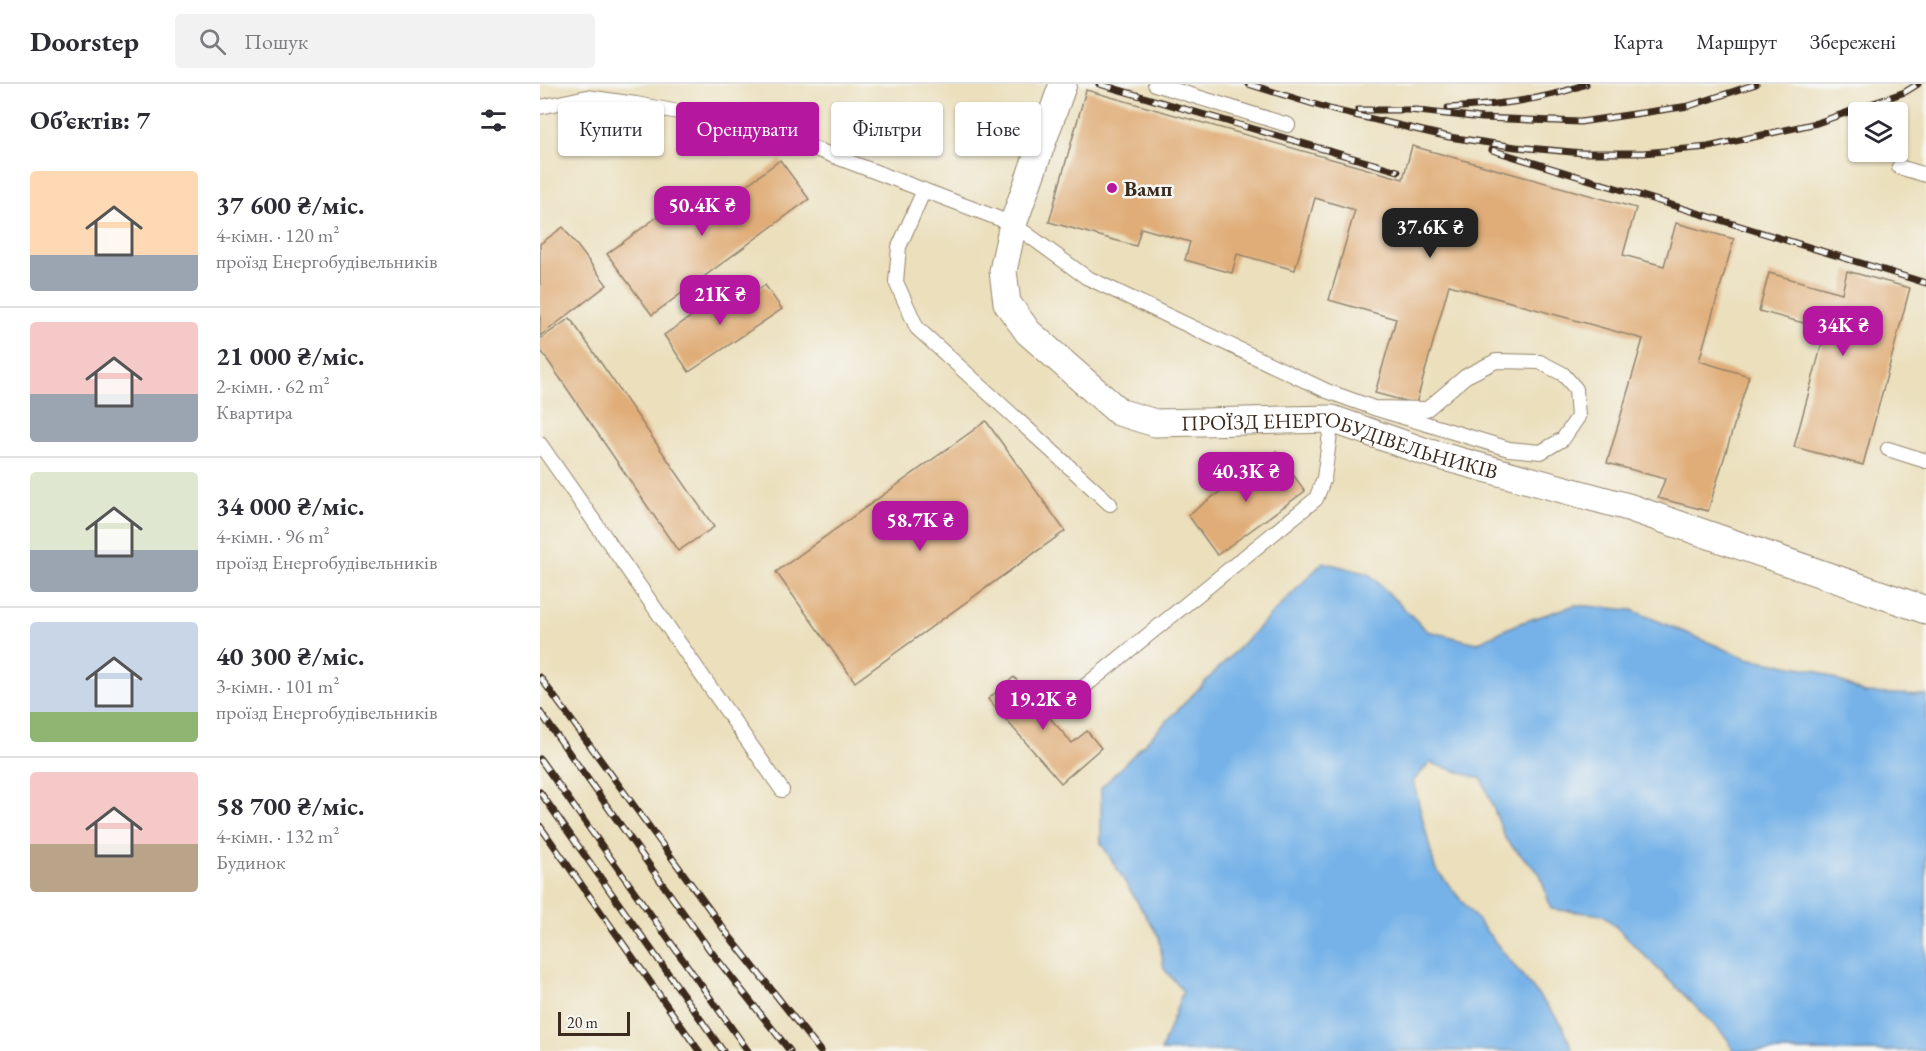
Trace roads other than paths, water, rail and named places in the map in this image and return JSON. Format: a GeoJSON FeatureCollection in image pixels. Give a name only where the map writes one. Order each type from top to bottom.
{"type":"FeatureCollection","features":[{"type":"Feature","properties":{"kind":"street","name":"ПРОЇЗД ЕНЕРГОБУДІВЕЛЬНИКІВ"},"geometry":{"type":"LineString","coordinates":[[1063,84],[1013,224],[1004,271],[1007,303],[1028,332],[1119,412],[1155,423],[1332,419],[1426,452],[1628,507],[1926,610]]}},
{"type":"Feature","properties":{"kind":"lane"},"geometry":{"type":"LineString","coordinates":[[1155,84],[1288,125]]}},
{"type":"Feature","properties":{"kind":"lane"},"geometry":{"type":"LineString","coordinates":[[540,107],[587,97],[636,104],[741,124],[818,150],[1013,224],[1086,277],[1327,391],[1374,408],[1509,449],[1541,452],[1563,439],[1578,417],[1576,389],[1563,374],[1540,362],[1496,361],[1466,376],[1427,409],[1374,408]]}},
{"type":"Feature","properties":{"kind":"lane"},"geometry":{"type":"LineString","coordinates":[[1899,167],[1926,175]]}},
{"type":"Feature","properties":{"kind":"lane"},"geometry":{"type":"LineString","coordinates":[[924,190],[898,247],[896,282],[917,328],[1110,504]]}},
{"type":"Feature","properties":{"kind":"lane"},"geometry":{"type":"LineString","coordinates":[[1064,703],[1316,499],[1324,478],[1332,419]]}},
{"type":"Feature","properties":{"kind":"lane"},"geometry":{"type":"LineString","coordinates":[[540,444],[782,790]]}},
{"type":"Feature","properties":{"kind":"lane"},"geometry":{"type":"LineString","coordinates":[[1888,449],[1926,461]]}},
{"type":"Feature","properties":{"kind":"water"},"geometry":{"type":"Polygon","coordinates":[[[1323,562],[1369,574],[1427,631],[1477,643],[1517,624],[1575,605],[1632,610],[1746,658],[1815,670],[1865,693],[1926,695],[1926,1051],[1733,1051],[1728,1039],[1604,915],[1551,909],[1540,874],[1506,840],[1482,779],[1430,763],[1413,781],[1435,868],[1561,1023],[1573,1051],[1161,1051],[1183,991],[1164,969],[1159,937],[1101,843],[1101,788],[1323,562]]]}},
{"type":"Feature","properties":{"kind":"railway"},"geometry":{"type":"LineString","coordinates":[[1099,84],[1398,171]]}},
{"type":"Feature","properties":{"kind":"railway"},"geometry":{"type":"LineString","coordinates":[[1248,84],[1333,110],[1449,137],[1516,147],[1583,153],[1643,153],[1708,147],[1817,123],[1905,92],[1918,84]]}},
{"type":"Feature","properties":{"kind":"railway"},"geometry":{"type":"LineString","coordinates":[[1448,108],[1500,104],[1535,98],[1586,84]]}},
{"type":"Feature","properties":{"kind":"railway"},"geometry":{"type":"LineString","coordinates":[[1409,110],[1482,118],[1580,122],[1689,106],[1756,84]]}},
{"type":"Feature","properties":{"kind":"railway"},"geometry":{"type":"LineString","coordinates":[[1358,110],[1418,110]]}},
{"type":"Feature","properties":{"kind":"railway"},"geometry":{"type":"LineString","coordinates":[[1492,150],[1926,283]]}},
{"type":"Feature","properties":{"kind":"railway"},"geometry":{"type":"LineString","coordinates":[[540,677],[726,932],[820,1051]]}},
{"type":"Feature","properties":{"kind":"railway"},"geometry":{"type":"LineString","coordinates":[[540,712],[709,949],[790,1051]]}},
{"type":"Feature","properties":{"kind":"railway"},"geometry":{"type":"LineString","coordinates":[[540,759],[748,1051]]}},
{"type":"Feature","properties":{"kind":"railway"},"geometry":{"type":"LineString","coordinates":[[540,792],[723,1051]]}},
{"type":"Feature","properties":{"kind":"railway"},"geometry":{"type":"LineString","coordinates":[[540,826],[699,1051]]}},
{"type":"Feature","properties":{"kind":"place","name":"Вамп"},"geometry":{"type":"Point","coordinates":[1112,188]}}]}
